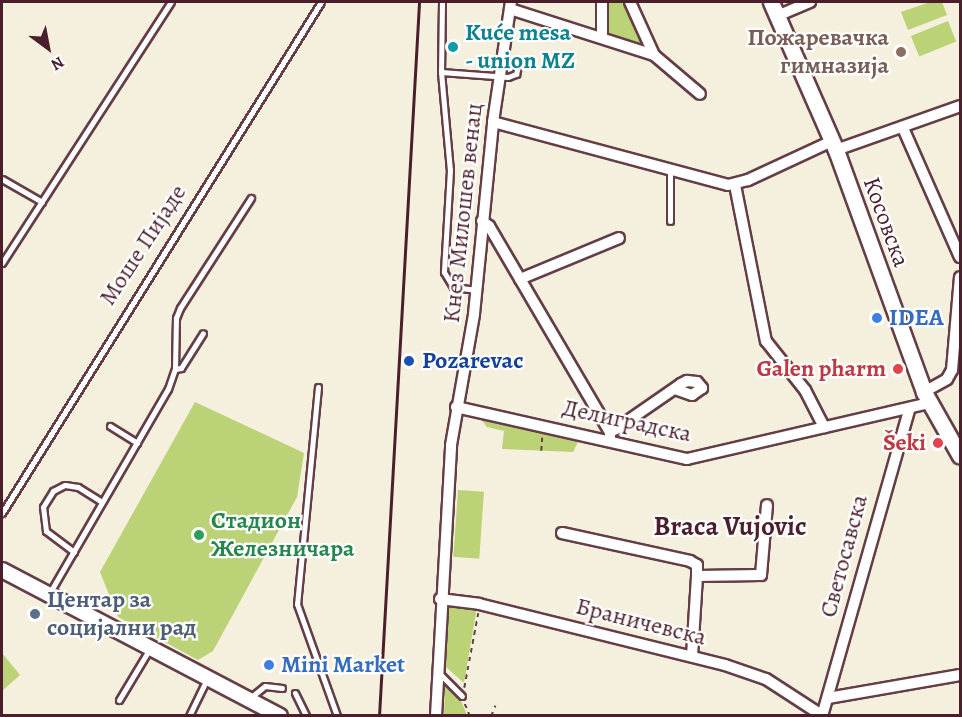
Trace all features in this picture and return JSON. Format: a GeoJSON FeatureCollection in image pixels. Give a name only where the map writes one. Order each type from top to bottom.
{"type":"FeatureCollection","features":[{"type":"Feature","properties":{"kind":"main road","name":"Косовска"},"geometry":{"type":"LineString","coordinates":[[774,9],[834,146],[926,398],[960,456]]}},
{"type":"Feature","properties":{"kind":"street"},"geometry":{"type":"LineString","coordinates":[[602,2],[602,36]]}},
{"type":"Feature","properties":{"kind":"street"},"geometry":{"type":"LineString","coordinates":[[630,2],[654,55]]}},
{"type":"Feature","properties":{"kind":"street"},"geometry":{"type":"LineString","coordinates":[[774,9],[810,2]]}},
{"type":"Feature","properties":{"kind":"street"},"geometry":{"type":"LineString","coordinates":[[511,5],[654,55],[700,94]]}},
{"type":"Feature","properties":{"kind":"street","name":"Кнез Милошев венац"},"geometry":{"type":"LineString","coordinates":[[436,716],[440,599],[456,407],[477,290],[493,122],[511,5]]}},
{"type":"Feature","properties":{"kind":"street"},"geometry":{"type":"LineString","coordinates":[[493,122],[669,170],[735,185],[834,146],[903,128],[960,106]]}},
{"type":"Feature","properties":{"kind":"street"},"geometry":{"type":"LineString","coordinates":[[903,128],[960,257]]}},
{"type":"Feature","properties":{"kind":"street"},"geometry":{"type":"LineString","coordinates":[[735,185],[765,341],[805,390],[824,427]]}},
{"type":"Feature","properties":{"kind":"street"},"geometry":{"type":"LineString","coordinates":[[482,220],[489,226],[610,436],[675,389]]}},
{"type":"Feature","properties":{"kind":"street"},"geometry":{"type":"LineString","coordinates":[[520,279],[619,238]]}},
{"type":"Feature","properties":{"kind":"street","name":"Делиградска"},"geometry":{"type":"LineString","coordinates":[[456,407],[610,436],[687,459],[910,408],[926,398],[947,379],[952,370],[960,278]]}},
{"type":"Feature","properties":{"kind":"street","name":"Светосавска"},"geometry":{"type":"LineString","coordinates":[[823,715],[864,558],[910,408]]}},
{"type":"Feature","properties":{"kind":"street"},"geometry":{"type":"LineString","coordinates":[[697,576],[761,575],[767,505]]}},
{"type":"Feature","properties":{"kind":"street"},"geometry":{"type":"LineString","coordinates":[[562,533],[690,561],[697,565],[692,656]]}},
{"type":"Feature","properties":{"kind":"street"},"geometry":{"type":"LineString","coordinates":[[2,570],[280,716]]}},
{"type":"Feature","properties":{"kind":"street","name":"Браничевска"},"geometry":{"type":"LineString","coordinates":[[440,599],[479,604],[692,656],[766,679],[823,715]]}},
{"type":"Feature","properties":{"kind":"street"},"geometry":{"type":"LineString","coordinates":[[828,698],[960,678]]}},
{"type":"Feature","properties":{"kind":"lane"},"geometry":{"type":"LineString","coordinates":[[2,263],[171,2]]}},
{"type":"Feature","properties":{"kind":"lane","name":"Моше Пијаде"},"geometry":{"type":"LineString","coordinates":[[2,513],[321,2]]}},
{"type":"Feature","properties":{"kind":"lane"},"geometry":{"type":"LineString","coordinates":[[442,2],[441,72],[450,170],[445,277],[453,287],[477,290]]}},
{"type":"Feature","properties":{"kind":"lane"},"geometry":{"type":"LineString","coordinates":[[441,72],[513,76],[519,62]]}},
{"type":"Feature","properties":{"kind":"lane"},"geometry":{"type":"LineString","coordinates":[[669,170],[670,221]]}},
{"type":"Feature","properties":{"kind":"lane"},"geometry":{"type":"LineString","coordinates":[[2,179],[42,201]]}},
{"type":"Feature","properties":{"kind":"lane"},"geometry":{"type":"LineString","coordinates":[[49,594],[168,389],[175,369],[176,318],[180,308],[251,198]]}},
{"type":"Feature","properties":{"kind":"lane"},"geometry":{"type":"LineString","coordinates":[[175,369],[181,368],[203,333]]}},
{"type":"Feature","properties":{"kind":"lane"},"geometry":{"type":"LineString","coordinates":[[318,387],[297,604],[337,716]]}},
{"type":"Feature","properties":{"kind":"lane"},"geometry":{"type":"LineString","coordinates":[[110,426],[137,443]]}},
{"type":"Feature","properties":{"kind":"lane"},"geometry":{"type":"LineString","coordinates":[[74,552],[46,531],[43,507],[53,491],[65,485],[78,487],[102,502]]}},
{"type":"Feature","properties":{"kind":"lane"},"geometry":{"type":"LineString","coordinates":[[119,700],[151,647]]}},
{"type":"Feature","properties":{"kind":"lane"},"geometry":{"type":"LineString","coordinates":[[437,672],[462,696]]}},
{"type":"Feature","properties":{"kind":"lane"},"geometry":{"type":"LineString","coordinates":[[189,716],[208,678]]}},
{"type":"Feature","properties":{"kind":"lane"},"geometry":{"type":"LineString","coordinates":[[249,699],[265,686],[282,688]]}},
{"type":"Feature","properties":{"kind":"lane"},"geometry":{"type":"LineString","coordinates":[[294,693],[306,716]]}},
{"type":"Feature","properties":{"kind":"path"},"geometry":{"type":"LineString","coordinates":[[541,451],[543,431]]}},
{"type":"Feature","properties":{"kind":"path"},"geometry":{"type":"LineString","coordinates":[[536,438],[542,439]]}},
{"type":"Feature","properties":{"kind":"path"},"geometry":{"type":"LineString","coordinates":[[470,716],[462,696],[472,658],[479,604]]}},
{"type":"Feature","properties":{"kind":"path"},"geometry":{"type":"LineString","coordinates":[[491,716],[495,706]]}},
{"type":"Feature","properties":{"kind":"green space"},"geometry":{"type":"Polygon","coordinates":[[[608,2],[625,2],[641,43],[609,34],[608,2]]]}},
{"type":"Feature","properties":{"kind":"green space"},"geometry":{"type":"Polygon","coordinates":[[[930,2],[942,2],[947,15],[908,30],[901,12],[930,2]]]}},
{"type":"Feature","properties":{"kind":"green space"},"geometry":{"type":"Polygon","coordinates":[[[948,21],[956,41],[919,56],[911,36],[948,21]]]}},
{"type":"Feature","properties":{"kind":"green space","name":"Стадион Железничара"},"geometry":{"type":"Polygon","coordinates":[[[195,402],[304,453],[297,497],[213,651],[198,660],[118,617],[100,572],[195,402]]]}},
{"type":"Feature","properties":{"kind":"green space"},"geometry":{"type":"Polygon","coordinates":[[[480,418],[579,440],[573,452],[502,449],[504,431],[487,427],[480,418]]]}},
{"type":"Feature","properties":{"kind":"green space"},"geometry":{"type":"Polygon","coordinates":[[[458,490],[484,492],[479,559],[453,557],[458,490]]]}},
{"type":"Feature","properties":{"kind":"green space"},"geometry":{"type":"Polygon","coordinates":[[[449,607],[477,607],[464,683],[446,667],[449,607]]]}},
{"type":"Feature","properties":{"kind":"green space"},"geometry":{"type":"Polygon","coordinates":[[[2,653],[20,675],[2,691],[2,653]]]}},
{"type":"Feature","properties":{"kind":"green space"},"geometry":{"type":"Polygon","coordinates":[[[445,686],[459,696],[467,715],[444,716],[445,686]]]}},
{"type":"Feature","properties":{"kind":"railway"},"geometry":{"type":"LineString","coordinates":[[379,716],[419,2]]}},
{"type":"Feature","properties":{"kind":"place","name":"Kuće mesa - union MZ"},"geometry":{"type":"Point","coordinates":[453,47]}},
{"type":"Feature","properties":{"kind":"place","name":"Пожаревачка гимназија"},"geometry":{"type":"Point","coordinates":[901,52]}},
{"type":"Feature","properties":{"kind":"place","name":"IDEA"},"geometry":{"type":"Point","coordinates":[877,318]}},
{"type":"Feature","properties":{"kind":"place","name":"Pozarevac"},"geometry":{"type":"Point","coordinates":[409,361]}},
{"type":"Feature","properties":{"kind":"place","name":"Galen pharm"},"geometry":{"type":"Point","coordinates":[898,369]}},
{"type":"Feature","properties":{"kind":"place","name":"Šeki"},"geometry":{"type":"Point","coordinates":[938,443]}},
{"type":"Feature","properties":{"kind":"place","name":"Стадион Железничара"},"geometry":{"type":"Point","coordinates":[199,535]}},
{"type":"Feature","properties":{"kind":"place","name":"Центар за социјални рад"},"geometry":{"type":"Point","coordinates":[35,614]}},
{"type":"Feature","properties":{"kind":"place","name":"Mini Market"},"geometry":{"type":"Point","coordinates":[269,665]}},
{"type":"Feature","properties":{"kind":"district","name":"Braca Vujovic"},"geometry":{"type":"Point","coordinates":[730,527]}}]}
